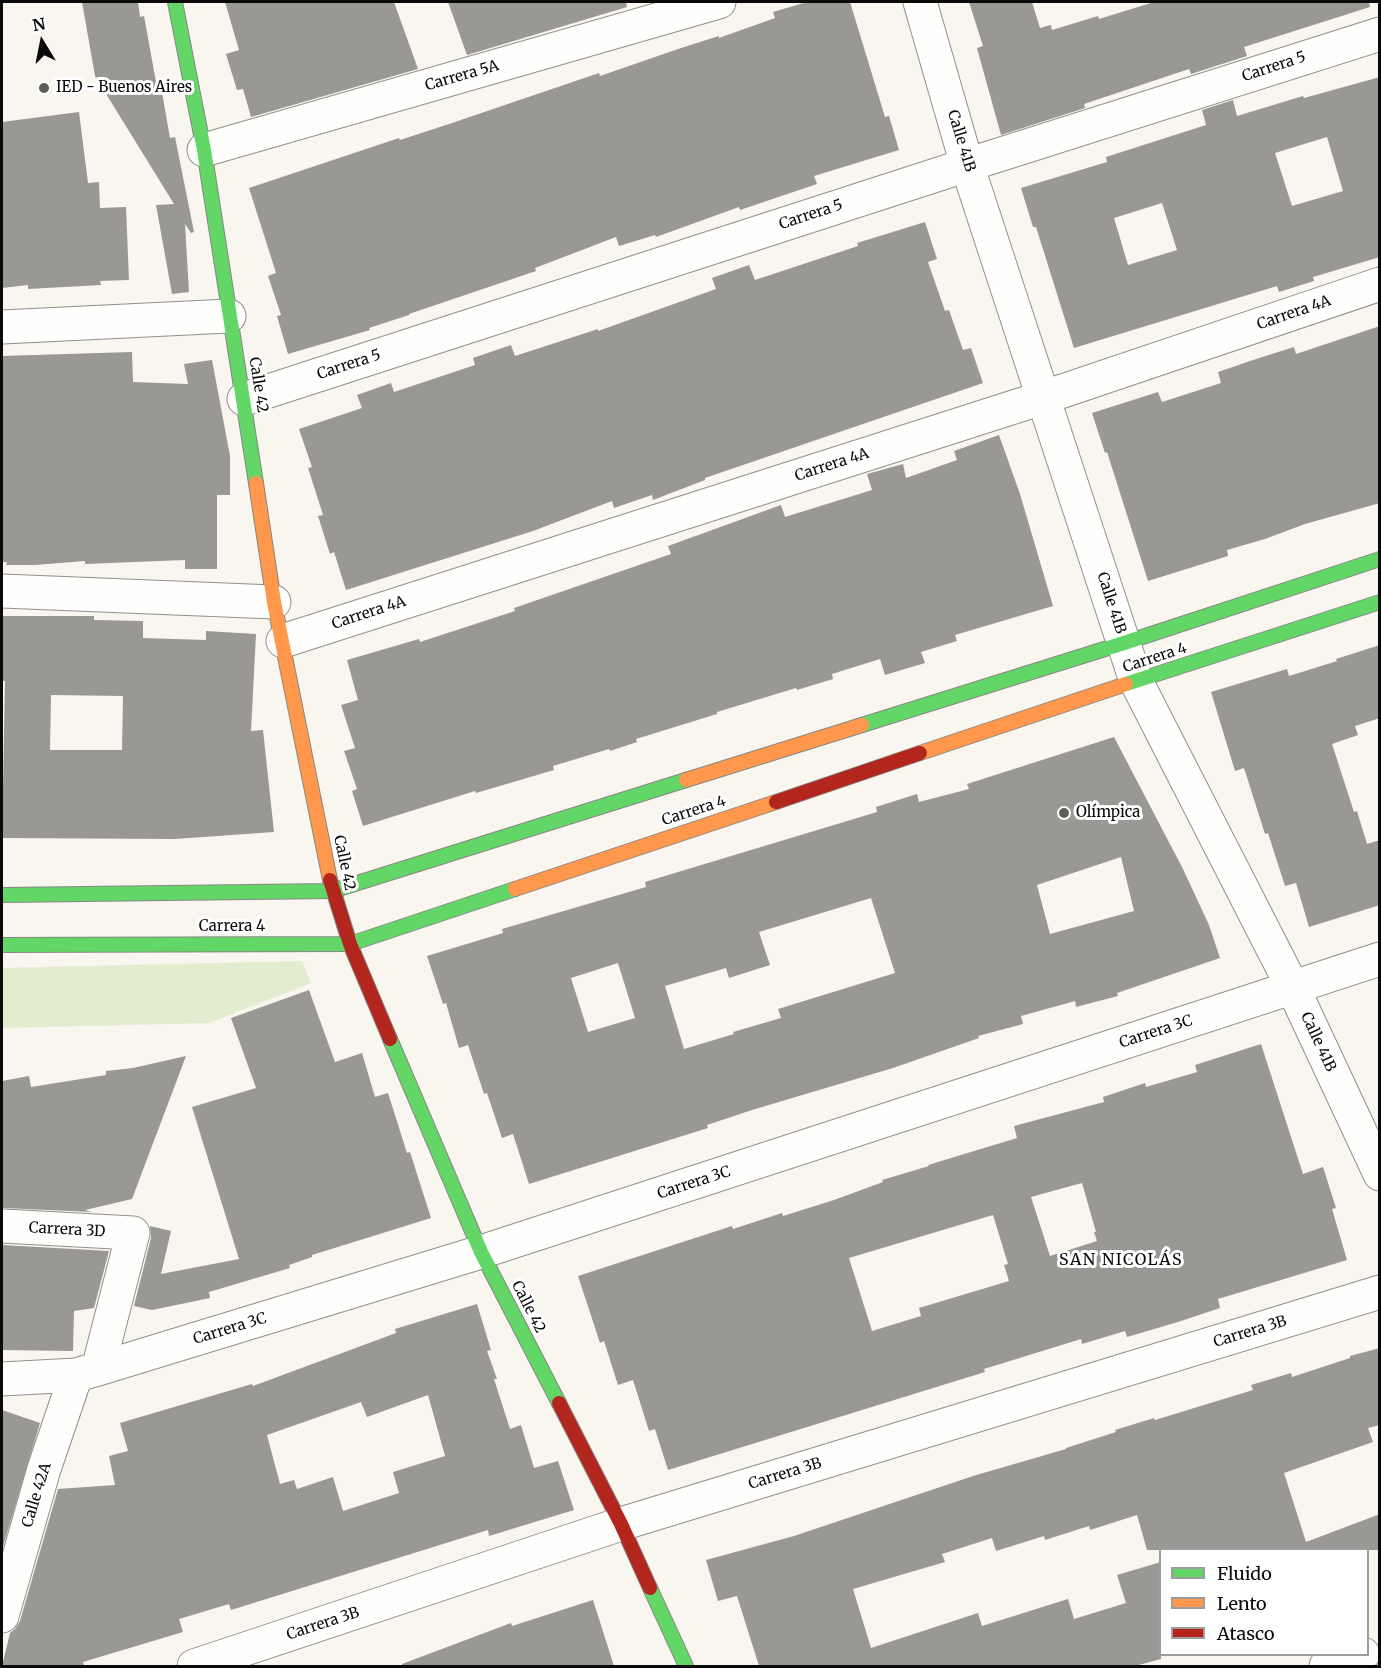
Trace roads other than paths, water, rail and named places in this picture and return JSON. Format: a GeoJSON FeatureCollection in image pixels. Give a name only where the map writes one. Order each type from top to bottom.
{"type":"FeatureCollection","features":[{"type":"Feature","properties":{"kind":"street","name":"Calle 42"},"geometry":{"type":"LineString","coordinates":[[175,2],[204,150],[244,399],[273,602],[283,641],[332,891],[350,944],[481,1252],[621,1524],[686,1666]]}},
{"type":"Feature","properties":{"kind":"street","name":"Carrera 5A"},"geometry":{"type":"LineString","coordinates":[[204,150],[719,2]]}},
{"type":"Feature","properties":{"kind":"street","name":"Calle 41B"},"geometry":{"type":"LineString","coordinates":[[920,2],[968,165],[1042,398],[1136,681],[1293,988],[1380,1174]]}},
{"type":"Feature","properties":{"kind":"street","name":"Carrera 5"},"geometry":{"type":"LineString","coordinates":[[244,399],[1380,34]]}},
{"type":"Feature","properties":{"kind":"street","name":"Carrera 4A"},"geometry":{"type":"LineString","coordinates":[[283,641],[1042,398],[1380,284]]}},
{"type":"Feature","properties":{"kind":"street"},"geometry":{"type":"LineString","coordinates":[[2,327],[229,316]]}},
{"type":"Feature","properties":{"kind":"street","name":"Carrera 4"},"geometry":{"type":"LineString","coordinates":[[2,895],[332,891],[1124,643],[1380,559]]}},
{"type":"Feature","properties":{"kind":"street"},"geometry":{"type":"LineString","coordinates":[[2,591],[273,602]]}},
{"type":"Feature","properties":{"kind":"street","name":"Carrera 4"},"geometry":{"type":"LineString","coordinates":[[2,945],[350,944],[1136,681],[1380,602]]}},
{"type":"Feature","properties":{"kind":"street","name":"Carrera 3C"},"geometry":{"type":"LineString","coordinates":[[2,1380],[87,1372],[481,1252],[1380,959]]}},
{"type":"Feature","properties":{"kind":"street","name":"Carrera 3D"},"geometry":{"type":"LineString","coordinates":[[2,1227],[133,1233]]}},
{"type":"Feature","properties":{"kind":"street","name":"Calle 42A"},"geometry":{"type":"LineString","coordinates":[[2,1616],[44,1469],[87,1372],[133,1233]]}},
{"type":"Feature","properties":{"kind":"street","name":"Carrera 3B"},"geometry":{"type":"LineString","coordinates":[[194,1666],[621,1524],[1380,1293]]}},
{"type":"Feature","properties":{"kind":"street"},"geometry":{"type":"LineString","coordinates":[[1326,1666],[1358,1656]]}},
{"type":"Feature","properties":{"kind":"place","name":"IED - Buenos Aires"},"geometry":{"type":"Point","coordinates":[44,88]}},
{"type":"Feature","properties":{"kind":"place","name":"Olímpica"},"geometry":{"type":"Point","coordinates":[1064,813]}},
{"type":"Feature","properties":{"kind":"district","name":"SAN NICOLÁS"},"geometry":{"type":"Point","coordinates":[1121,1260]}}]}
